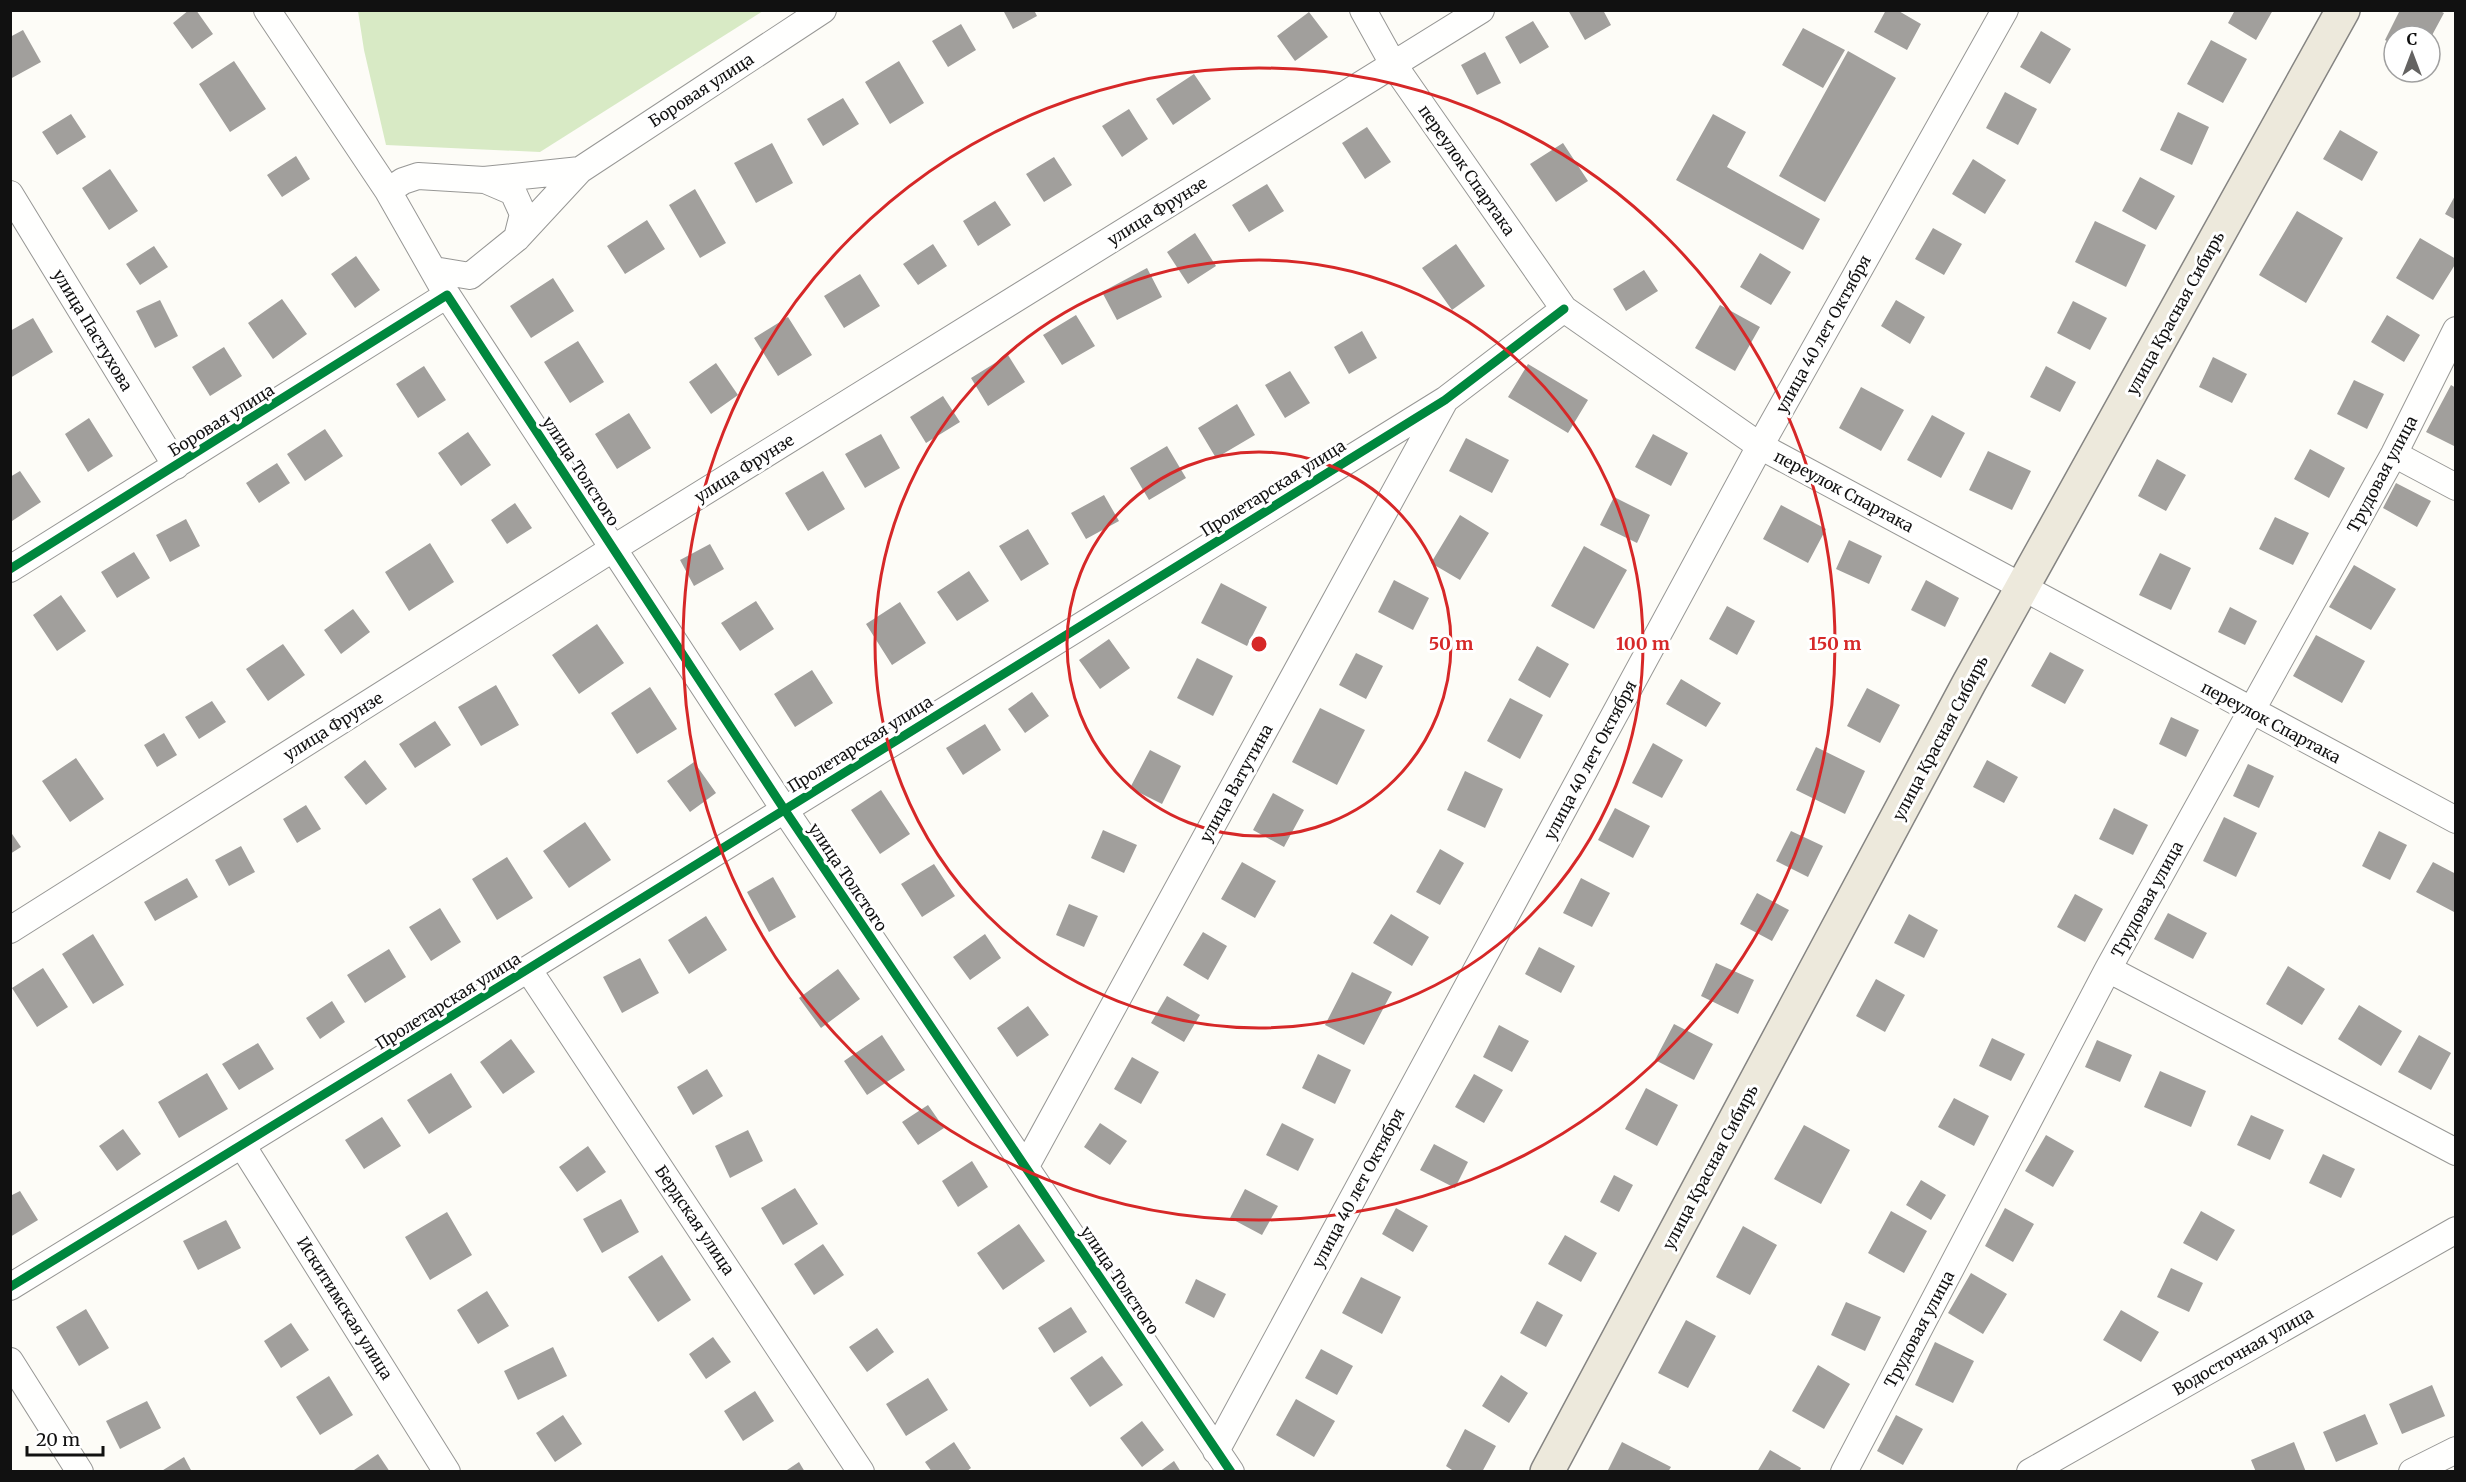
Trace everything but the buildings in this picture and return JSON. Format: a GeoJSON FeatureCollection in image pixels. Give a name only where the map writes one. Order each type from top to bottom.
{"type":"FeatureCollection","features":[{"type":"Feature","properties":{"kind":"main road","name":"улица Красная Сибирь"},"geometry":{"type":"LineString","coordinates":[[1547,1472],[2022,586],[2343,10]]}},
{"type":"Feature","properties":{"kind":"street","name":"улица Толстого"},"geometry":{"type":"LineString","coordinates":[[267,10],[388,190],[447,295],[784,809],[1231,1472]]}},
{"type":"Feature","properties":{"kind":"street","name":"Боровая улица"},"geometry":{"type":"LineString","coordinates":[[10,568],[447,295],[517,238],[580,170],[823,10]]}},
{"type":"Feature","properties":{"kind":"street","name":"переулок Спартака"},"geometry":{"type":"LineString","coordinates":[[1363,10],[1393,64],[1564,309],[1760,446],[2456,820]]}},
{"type":"Feature","properties":{"kind":"street","name":"улица Фрунзе"},"geometry":{"type":"LineString","coordinates":[[10,930],[614,548],[1481,10]]}},
{"type":"Feature","properties":{"kind":"street","name":"улица 40 лет Октября"},"geometry":{"type":"LineString","coordinates":[[1216,1451],[1760,446],[2005,10]]}},
{"type":"Feature","properties":{"kind":"street"},"geometry":{"type":"LineString","coordinates":[[388,190],[403,181],[418,176],[484,180],[580,170]]}},
{"type":"Feature","properties":{"kind":"street"},"geometry":{"type":"LineString","coordinates":[[484,180],[513,192],[523,214],[517,238]]}},
{"type":"Feature","properties":{"kind":"street","name":"улица Пастухова"},"geometry":{"type":"LineString","coordinates":[[10,194],[176,466]]}},
{"type":"Feature","properties":{"kind":"street"},"geometry":{"type":"LineString","coordinates":[[434,270],[470,276]]}},
{"type":"Feature","properties":{"kind":"street","name":"Пролетарская улица"},"geometry":{"type":"LineString","coordinates":[[10,1287],[528,969],[1445,400],[1564,309]]}},
{"type":"Feature","properties":{"kind":"street","name":"Трудовая улица"},"geometry":{"type":"LineString","coordinates":[[1844,1472],[2108,969],[2394,454],[2456,330]]}},
{"type":"Feature","properties":{"kind":"street","name":"улица Ватутина"},"geometry":{"type":"LineString","coordinates":[[1026,1166],[1445,400]]}},
{"type":"Feature","properties":{"kind":"street"},"geometry":{"type":"LineString","coordinates":[[2394,454],[2456,487]]}},
{"type":"Feature","properties":{"kind":"street","name":"Бердская улица"},"geometry":{"type":"LineString","coordinates":[[528,969],[861,1472]]}},
{"type":"Feature","properties":{"kind":"street"},"geometry":{"type":"LineString","coordinates":[[2108,969],[2456,1152]]}},
{"type":"Feature","properties":{"kind":"street","name":"Искитимская улица"},"geometry":{"type":"LineString","coordinates":[[242,1145],[447,1472]]}},
{"type":"Feature","properties":{"kind":"street","name":"Водосточная улица"},"geometry":{"type":"LineString","coordinates":[[2030,1472],[2456,1230]]}},
{"type":"Feature","properties":{"kind":"street"},"geometry":{"type":"LineString","coordinates":[[10,1361],[80,1472]]}},
{"type":"Feature","properties":{"kind":"street"},"geometry":{"type":"LineString","coordinates":[[2412,1472],[2456,1450]]}},
{"type":"Feature","properties":{"kind":"green space"},"geometry":{"type":"Polygon","coordinates":[[[358,10],[763,11],[540,152],[386,145],[364,50],[358,10]]]}},
{"type":"Feature","properties":{"kind":"cycle path"},"geometry":{"type":"LineString","coordinates":[[10,569],[447,295],[784,809],[1231,1472]]}},
{"type":"Feature","properties":{"kind":"cycle path"},"geometry":{"type":"LineString","coordinates":[[10,1287],[528,969],[1445,400],[1564,309]]}}]}
